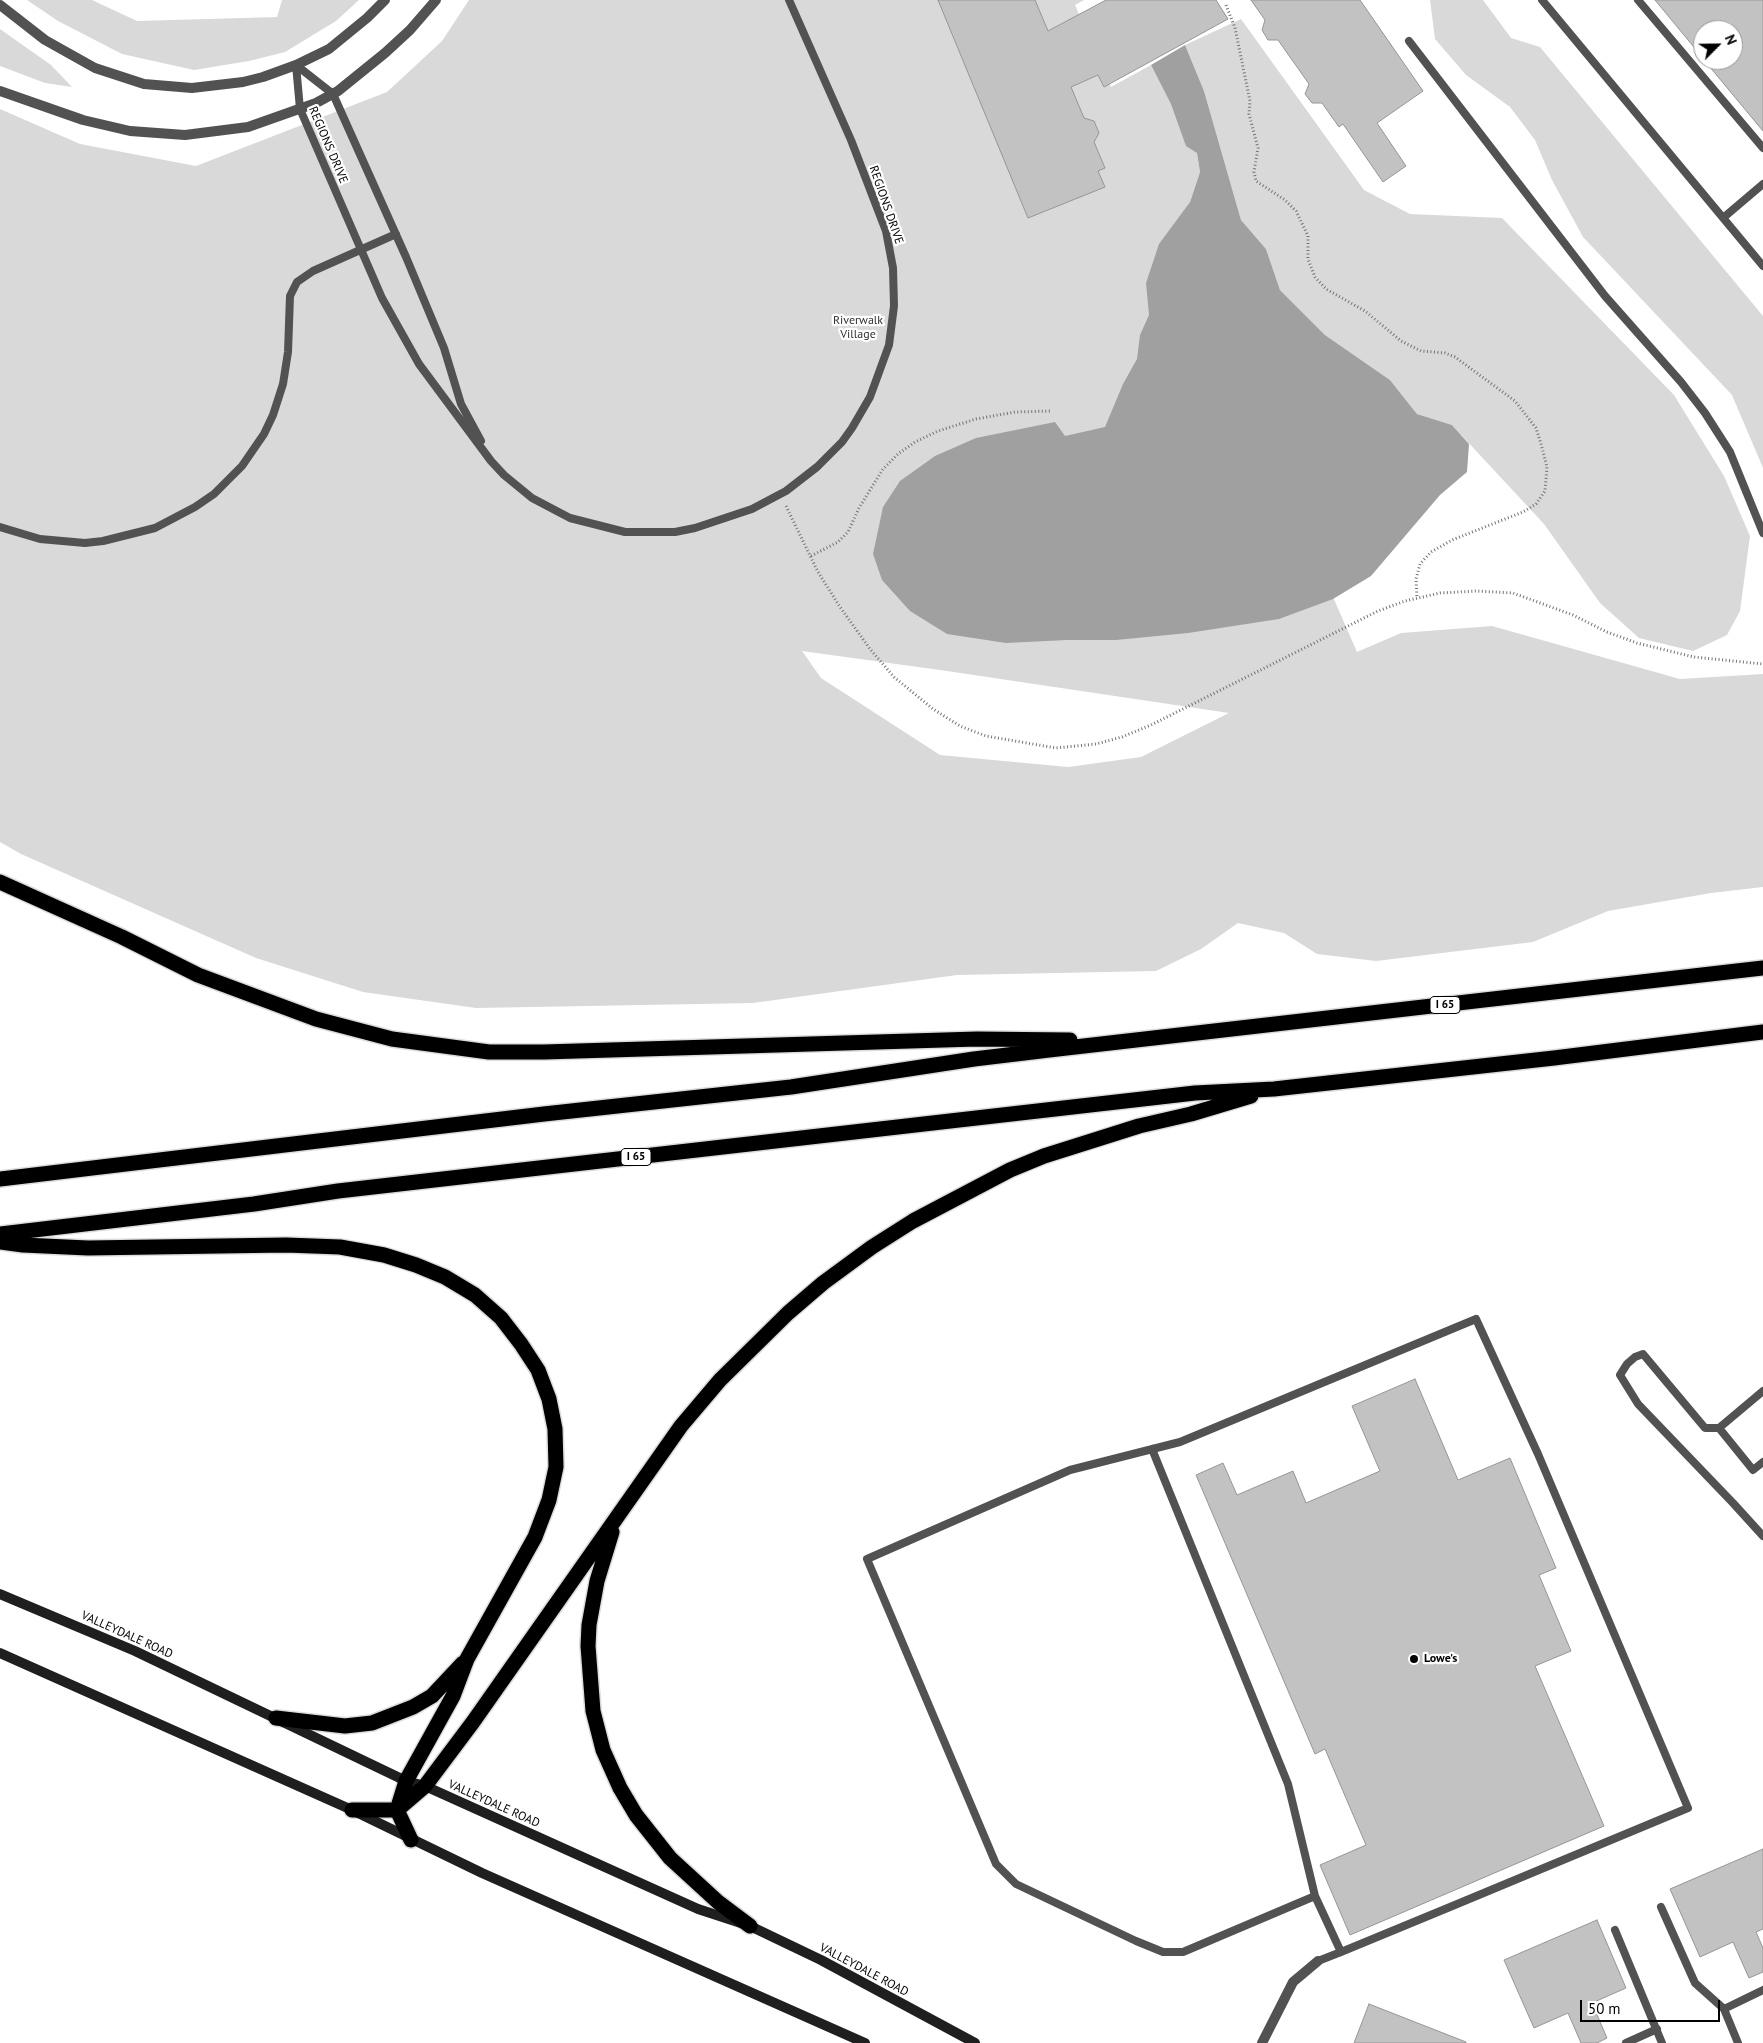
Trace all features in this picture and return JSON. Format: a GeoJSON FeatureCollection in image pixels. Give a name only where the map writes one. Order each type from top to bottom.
{"type":"FeatureCollection","features":[{"type":"Feature","properties":{"kind":"highway"},"geometry":{"type":"LineString","coordinates":[[0,882],[198,974],[261,1000],[316,1019],[392,1039],[441,1046],[488,1052],[544,1052],[977,1039],[1126,1041]]}},
{"type":"Feature","properties":{"kind":"highway","name":"I 65"},"geometry":{"type":"LineString","coordinates":[[0,1179],[544,1114],[790,1087],[974,1059],[1763,968]]}},
{"type":"Feature","properties":{"kind":"highway","name":"I 65"},"geometry":{"type":"LineString","coordinates":[[0,1234],[245,1205],[338,1191],[1195,1093],[1274,1089],[1554,1058],[1763,1032]]}},
{"type":"Feature","properties":{"kind":"highway"},"geometry":{"type":"LineString","coordinates":[[352,1810],[397,1810],[425,1786],[614,1523],[681,1426],[720,1380],[788,1313],[823,1283],[872,1247],[913,1221],[1010,1170],[1044,1156],[1139,1126],[1190,1114],[1274,1089]]}},
{"type":"Feature","properties":{"kind":"highway"},"geometry":{"type":"LineString","coordinates":[[0,1242],[88,1248],[340,1247],[384,1255],[445,1277],[474,1294],[502,1318],[538,1370],[555,1429],[556,1467],[549,1500],[535,1538],[467,1659],[453,1696],[406,1781],[397,1810],[411,1840]]}},
{"type":"Feature","properties":{"kind":"highway"},"geometry":{"type":"LineString","coordinates":[[614,1523],[597,1581],[589,1625],[588,1646],[593,1710],[603,1750],[620,1788],[636,1815],[670,1858],[718,1902],[750,1926]]}},
{"type":"Feature","properties":{"kind":"highway"},"geometry":{"type":"LineString","coordinates":[[276,1718],[345,1726],[372,1723],[414,1707],[432,1696],[467,1659]]}},
{"type":"Feature","properties":{"kind":"main road","name":"VALLEYDALE ROAD"},"geometry":{"type":"LineString","coordinates":[[0,1594],[135,1651],[406,1781],[425,1786],[698,1909],[750,1926],[821,1960],[975,2043]]}},
{"type":"Feature","properties":{"kind":"main road"},"geometry":{"type":"LineString","coordinates":[[0,1653],[352,1810],[482,1873],[865,2043]]}},
{"type":"Feature","properties":{"kind":"street"},"geometry":{"type":"LineString","coordinates":[[0,5],[45,40],[95,68],[144,84],[192,88],[262,77],[296,65],[329,48],[367,18],[386,0]]}},
{"type":"Feature","properties":{"kind":"street"},"geometry":{"type":"LineString","coordinates":[[0,91],[83,120],[130,131],[185,136],[226,131],[268,122],[333,94],[386,52],[410,30],[436,0]]}},
{"type":"Feature","properties":{"kind":"street"},"geometry":{"type":"LineString","coordinates":[[1262,2043],[1293,1982],[1318,1961]]}},
{"type":"Feature","properties":{"kind":"lane","name":"REGIONS DRIVE"},"geometry":{"type":"LineString","coordinates":[[296,65],[300,109],[382,298],[419,364],[492,461],[517,487],[549,508],[570,518],[625,532],[657,533],[695,528],[734,516],[780,494],[817,467],[842,442],[870,396],[884,361],[891,335],[894,306],[893,268],[886,231],[851,140],[789,0]]}},
{"type":"Feature","properties":{"kind":"lane"},"geometry":{"type":"LineString","coordinates":[[1542,0],[1763,266]]}},
{"type":"Feature","properties":{"kind":"lane"},"geometry":{"type":"LineString","coordinates":[[1638,0],[1763,148]]}},
{"type":"Feature","properties":{"kind":"lane"},"geometry":{"type":"LineString","coordinates":[[1409,41],[1605,296],[1681,382],[1705,413],[1730,452],[1763,534]]}},
{"type":"Feature","properties":{"kind":"lane","name":"REGIONS DRIVE"},"geometry":{"type":"LineString","coordinates":[[296,65],[333,94],[396,234],[444,348],[462,404],[492,461]]}},
{"type":"Feature","properties":{"kind":"lane"},"geometry":{"type":"LineString","coordinates":[[1723,218],[1763,184]]}},
{"type":"Feature","properties":{"kind":"lane"},"geometry":{"type":"LineString","coordinates":[[0,527],[40,540],[85,543],[103,541],[155,528],[195,508],[214,494],[242,466],[273,415],[282,384],[288,352],[290,296],[297,282],[312,271],[396,234]]}},
{"type":"Feature","properties":{"kind":"lane"},"geometry":{"type":"LineString","coordinates":[[1315,1896],[1183,1952],[1163,1952],[1016,1884],[996,1864],[867,1558],[1070,1470],[1180,1442],[1476,1319],[1538,1454],[1688,1808],[1318,1961]]}},
{"type":"Feature","properties":{"kind":"lane"},"geometry":{"type":"LineString","coordinates":[[1763,1391],[1719,1428],[1705,1428],[1643,1354],[1627,1364],[1620,1375],[1638,1404],[1763,1536]]}},
{"type":"Feature","properties":{"kind":"lane"},"geometry":{"type":"LineString","coordinates":[[1719,1428],[1753,1470],[1763,1462]]}},
{"type":"Feature","properties":{"kind":"lane"},"geometry":{"type":"LineString","coordinates":[[1152,1449],[1288,1784],[1315,1896],[1341,1952]]}},
{"type":"Feature","properties":{"kind":"lane"},"geometry":{"type":"LineString","coordinates":[[1661,1907],[1694,1983],[1724,2009],[1738,2043]]}},
{"type":"Feature","properties":{"kind":"lane"},"geometry":{"type":"LineString","coordinates":[[1615,1930],[1662,2043]]}},
{"type":"Feature","properties":{"kind":"lane"},"geometry":{"type":"LineString","coordinates":[[1724,2009],[1763,1990]]}},
{"type":"Feature","properties":{"kind":"lane"},"geometry":{"type":"LineString","coordinates":[[1626,2043],[1656,2029]]}},
{"type":"Feature","properties":{"kind":"path"},"geometry":{"type":"LineString","coordinates":[[1226,5],[1235,28],[1250,101],[1250,114],[1258,148],[1254,172],[1256,181],[1285,200],[1296,211],[1308,236],[1308,259],[1315,277],[1326,289],[1365,312],[1400,341],[1421,351],[1445,353],[1455,357],[1523,409],[1536,428],[1542,444],[1548,467],[1545,491],[1536,504],[1523,512],[1452,540],[1431,552],[1420,564],[1416,579],[1416,598]]}},
{"type":"Feature","properties":{"kind":"path"},"geometry":{"type":"LineString","coordinates":[[811,556],[838,542],[848,532],[859,508],[883,469],[898,454],[915,442],[938,431],[976,419],[1015,412],[1052,411]]}},
{"type":"Feature","properties":{"kind":"path"},"geometry":{"type":"LineString","coordinates":[[780,494],[811,556],[840,607],[870,649],[894,677],[933,709],[960,726],[986,736],[1056,748],[1096,744],[1122,737],[1160,721],[1378,610],[1440,592],[1477,591],[1513,593],[1574,615],[1607,632],[1637,643],[1694,657],[1763,664]]}},
{"type":"Feature","properties":{"kind":"green space"},"geometry":{"type":"Polygon","coordinates":[[[27,0],[92,0],[137,21],[277,17],[282,0],[359,0],[336,21],[285,52],[249,61],[194,70],[122,54],[58,21],[27,0]]]}},
{"type":"Feature","properties":{"kind":"green space","name":"Riverwalk Village"},"geometry":{"type":"Polygon","coordinates":[[[469,0],[1084,0],[1075,5],[1111,87],[1151,65],[1197,153],[1200,172],[1190,202],[1172,228],[1357,652],[1401,633],[1492,626],[1680,679],[1763,674],[1763,887],[1711,893],[1608,911],[1533,942],[1376,961],[1317,954],[1284,933],[1238,923],[1201,949],[1156,971],[957,975],[753,1003],[476,1008],[363,992],[256,958],[21,854],[0,842],[0,109],[80,144],[196,166],[387,92],[442,41],[469,0]],[[802,651],[821,678],[940,755],[1068,767],[1141,757],[1229,713],[802,651]]]}},
{"type":"Feature","properties":{"kind":"green space"},"geometry":{"type":"Polygon","coordinates":[[[1430,0],[1483,0],[1511,38],[1540,47],[1763,316],[1763,468],[1732,395],[1583,237],[1552,180],[1535,140],[1510,107],[1466,75],[1435,39],[1430,0]]]}},
{"type":"Feature","properties":{"kind":"green space"},"geometry":{"type":"Polygon","coordinates":[[[1241,19],[1364,190],[1410,214],[1502,218],[1674,395],[1724,476],[1750,536],[1740,611],[1727,635],[1693,651],[1639,638],[1600,603],[1544,524],[1452,425],[1417,414],[1390,380],[1325,335],[1280,290],[1266,249],[1241,220],[1204,91],[1185,45],[1241,19]]]}},
{"type":"Feature","properties":{"kind":"green space"},"geometry":{"type":"Polygon","coordinates":[[[0,29],[51,65],[72,87],[45,83],[0,66],[0,29]]]}},
{"type":"Feature","properties":{"kind":"shaded area"},"geometry":{"type":"Polygon","coordinates":[[[1185,45],[1204,91],[1241,220],[1266,249],[1280,290],[1325,335],[1390,380],[1417,414],[1452,425],[1469,444],[1467,472],[1440,495],[1371,576],[1333,599],[1279,619],[1188,633],[1116,640],[1006,643],[947,634],[910,611],[882,580],[873,554],[883,507],[900,481],[935,456],[976,438],[1055,422],[1065,436],[1105,427],[1123,384],[1137,359],[1140,335],[1149,315],[1146,283],[1159,244],[1190,202],[1200,172],[1197,153],[1186,146],[1171,104],[1151,65],[1185,45]]]}},
{"type":"Feature","properties":{"kind":"building"},"geometry":{"type":"Polygon","coordinates":[[[938,0],[1035,0],[1048,31],[1106,0],[1216,0],[1228,19],[1104,87],[1098,75],[1071,87],[1084,118],[1094,121],[1099,133],[1094,142],[1105,168],[1098,171],[1105,187],[1028,218],[938,0]]]}},
{"type":"Feature","properties":{"kind":"building"},"geometry":{"type":"Polygon","coordinates":[[[1251,0],[1360,0],[1423,91],[1377,123],[1406,166],[1383,182],[1343,124],[1339,127],[1322,103],[1312,103],[1305,94],[1309,84],[1278,40],[1268,40],[1262,30],[1265,20],[1251,0]]]}},
{"type":"Feature","properties":{"kind":"building"},"geometry":{"type":"Polygon","coordinates":[[[1655,0],[1763,0],[1763,131],[1712,70],[1743,70],[1743,20],[1693,20],[1693,46],[1655,0]]]}},
{"type":"Feature","properties":{"kind":"building","name":"Lowe's"},"geometry":{"type":"Polygon","coordinates":[[[1415,1379],[1458,1480],[1510,1458],[1556,1568],[1539,1575],[1571,1651],[1535,1666],[1604,1826],[1350,1935],[1320,1865],[1366,1845],[1325,1749],[1315,1754],[1196,1475],[1223,1463],[1237,1495],[1293,1471],[1306,1503],[1380,1471],[1352,1406],[1415,1379]]]}},
{"type":"Feature","properties":{"kind":"building"},"geometry":{"type":"Polygon","coordinates":[[[1763,1849],[1763,1929],[1756,1932],[1763,1948],[1763,1972],[1749,1978],[1733,1942],[1700,1957],[1670,1889],[1763,1849]]]}},
{"type":"Feature","properties":{"kind":"building"},"geometry":{"type":"Polygon","coordinates":[[[1597,1920],[1626,1988],[1592,2003],[1607,2038],[1597,2043],[1581,2043],[1568,2013],[1534,2028],[1504,1960],[1597,1920]]]}},
{"type":"Feature","properties":{"kind":"building"},"geometry":{"type":"Polygon","coordinates":[[[1369,2004],[1466,2042],[1466,2043],[1354,2043],[1369,2004]]]}},
{"type":"Feature","properties":{"kind":"place","name":"Lowe's"},"geometry":{"type":"Point","coordinates":[1414,1659]}}]}
